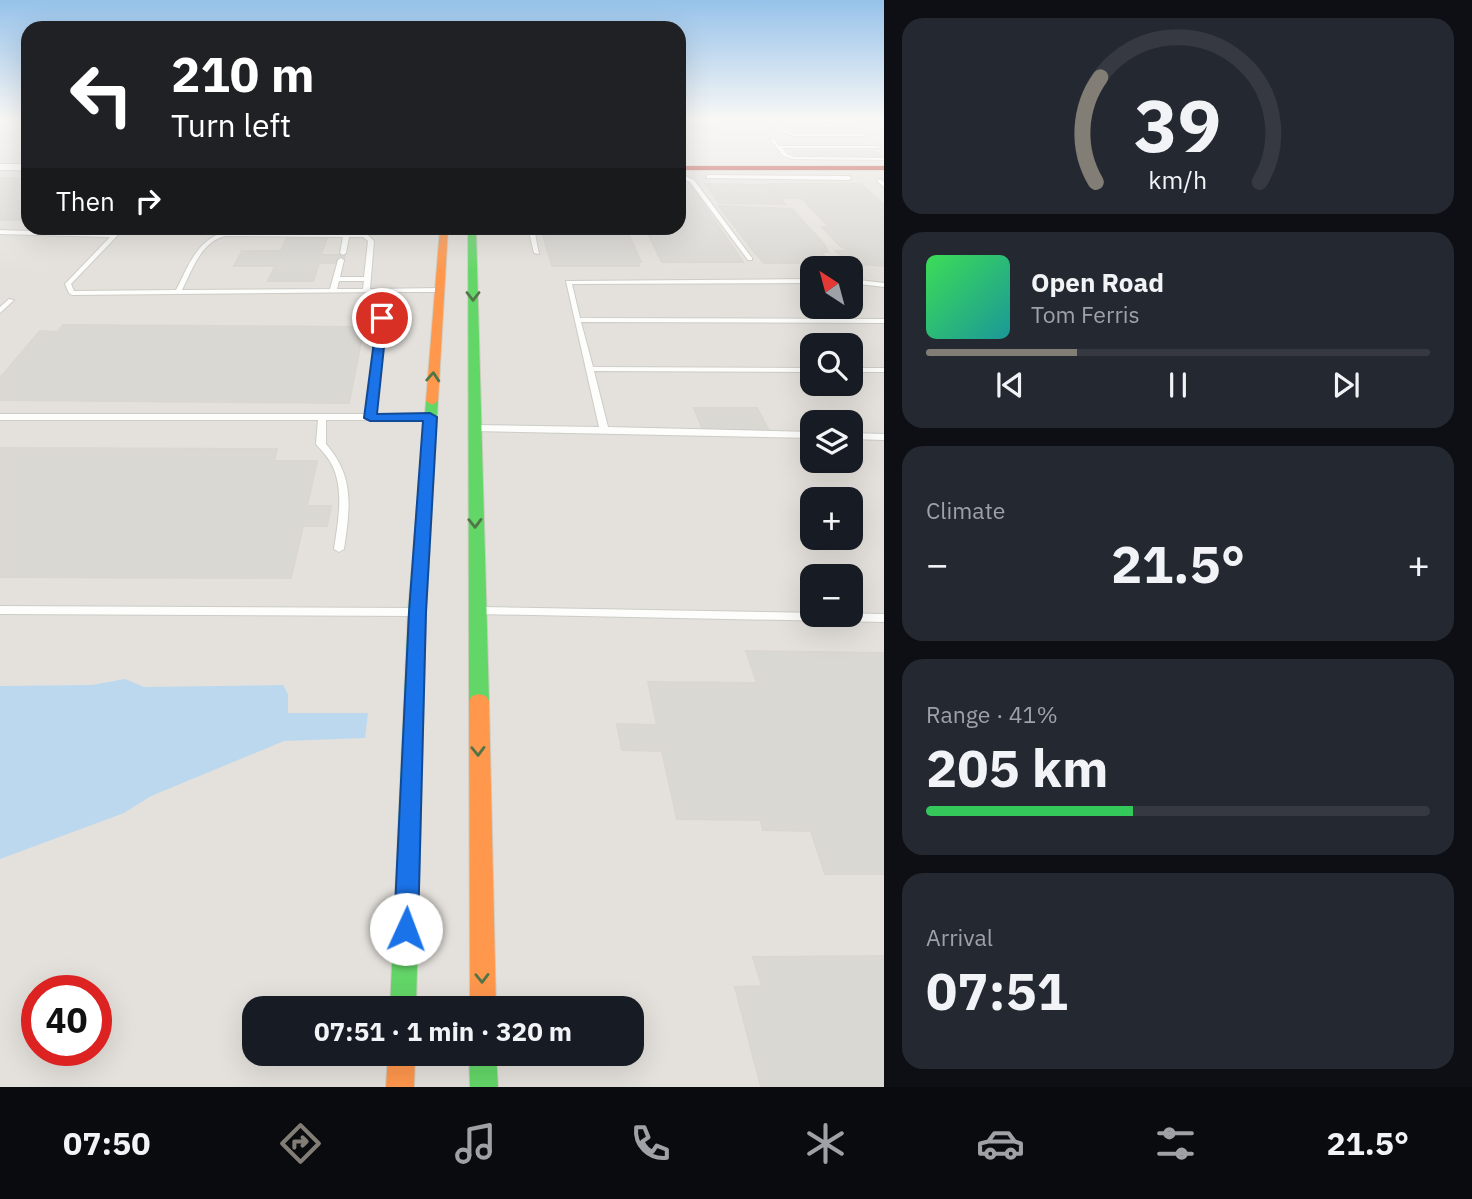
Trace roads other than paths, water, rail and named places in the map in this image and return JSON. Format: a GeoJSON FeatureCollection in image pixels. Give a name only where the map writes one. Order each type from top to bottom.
{"type":"FeatureCollection","features":[{"type":"Feature","properties":{"kind":"street"},"geometry":{"type":"LineString","coordinates":[[687,169],[767,176],[883,178]]}},
{"type":"Feature","properties":{"kind":"street"},"geometry":{"type":"LineString","coordinates":[[403,996],[417,612],[443,235]]}},
{"type":"Feature","properties":{"kind":"street"},"geometry":{"type":"LineString","coordinates":[[472,235],[483,996]]}},
{"type":"Feature","properties":{"kind":"street"},"geometry":{"type":"LineString","coordinates":[[400,1087],[401,1066]]}},
{"type":"Feature","properties":{"kind":"street"},"geometry":{"type":"LineString","coordinates":[[484,1066],[484,1087]]}},
{"type":"Feature","properties":{"kind":"lane"},"geometry":{"type":"LineString","coordinates":[[708,177],[849,178]]}},
{"type":"Feature","properties":{"kind":"lane"},"geometry":{"type":"LineString","coordinates":[[686,178],[692,181],[750,259]]}},
{"type":"Feature","properties":{"kind":"lane"},"geometry":{"type":"LineString","coordinates":[[0,232],[21,232]]}},
{"type":"Feature","properties":{"kind":"lane"},"geometry":{"type":"LineString","coordinates":[[114,235],[112,240],[68,284],[72,293],[438,290]]}},
{"type":"Feature","properties":{"kind":"lane"},"geometry":{"type":"LineString","coordinates":[[178,292],[197,256],[216,235]]}},
{"type":"Feature","properties":{"kind":"lane"},"geometry":{"type":"LineString","coordinates":[[333,291],[347,235]]}},
{"type":"Feature","properties":{"kind":"lane"},"geometry":{"type":"LineString","coordinates":[[365,235],[370,239],[366,291]]}},
{"type":"Feature","properties":{"kind":"lane"},"geometry":{"type":"LineString","coordinates":[[533,235],[537,253]]}},
{"type":"Feature","properties":{"kind":"lane"},"geometry":{"type":"LineString","coordinates":[[336,279],[368,279]]}},
{"type":"Feature","properties":{"kind":"lane"},"geometry":{"type":"LineString","coordinates":[[604,429],[568,282],[800,281]]}},
{"type":"Feature","properties":{"kind":"lane"},"geometry":{"type":"LineString","coordinates":[[863,283],[884,285]]}},
{"type":"Feature","properties":{"kind":"lane"},"geometry":{"type":"LineString","coordinates":[[370,418],[385,291]]}},
{"type":"Feature","properties":{"kind":"lane"},"geometry":{"type":"LineString","coordinates":[[0,311],[11,300]]}},
{"type":"Feature","properties":{"kind":"lane"},"geometry":{"type":"LineString","coordinates":[[578,320],[884,321]]}},
{"type":"Feature","properties":{"kind":"lane"},"geometry":{"type":"LineString","coordinates":[[590,369],[800,370]]}},
{"type":"Feature","properties":{"kind":"lane"},"geometry":{"type":"LineString","coordinates":[[863,370],[884,370]]}},
{"type":"Feature","properties":{"kind":"lane"},"geometry":{"type":"LineString","coordinates":[[0,417],[430,417]]}},
{"type":"Feature","properties":{"kind":"lane"},"geometry":{"type":"LineString","coordinates":[[322,418],[321,444],[338,462],[345,497],[339,549]]}},
{"type":"Feature","properties":{"kind":"lane"},"geometry":{"type":"LineString","coordinates":[[474,428],[800,435]]}},
{"type":"Feature","properties":{"kind":"lane"},"geometry":{"type":"LineString","coordinates":[[863,436],[884,437]]}},
{"type":"Feature","properties":{"kind":"lane"},"geometry":{"type":"LineString","coordinates":[[0,610],[417,612]]}},
{"type":"Feature","properties":{"kind":"lane"},"geometry":{"type":"LineString","coordinates":[[476,611],[884,618]]}},
{"type":"Feature","properties":{"kind":"water"},"geometry":{"type":"Polygon","coordinates":[[[125,679],[144,687],[283,685],[288,694],[288,713],[368,713],[365,738],[284,741],[151,796],[124,813],[0,859],[0,686],[92,685],[125,679]]]}}]}
